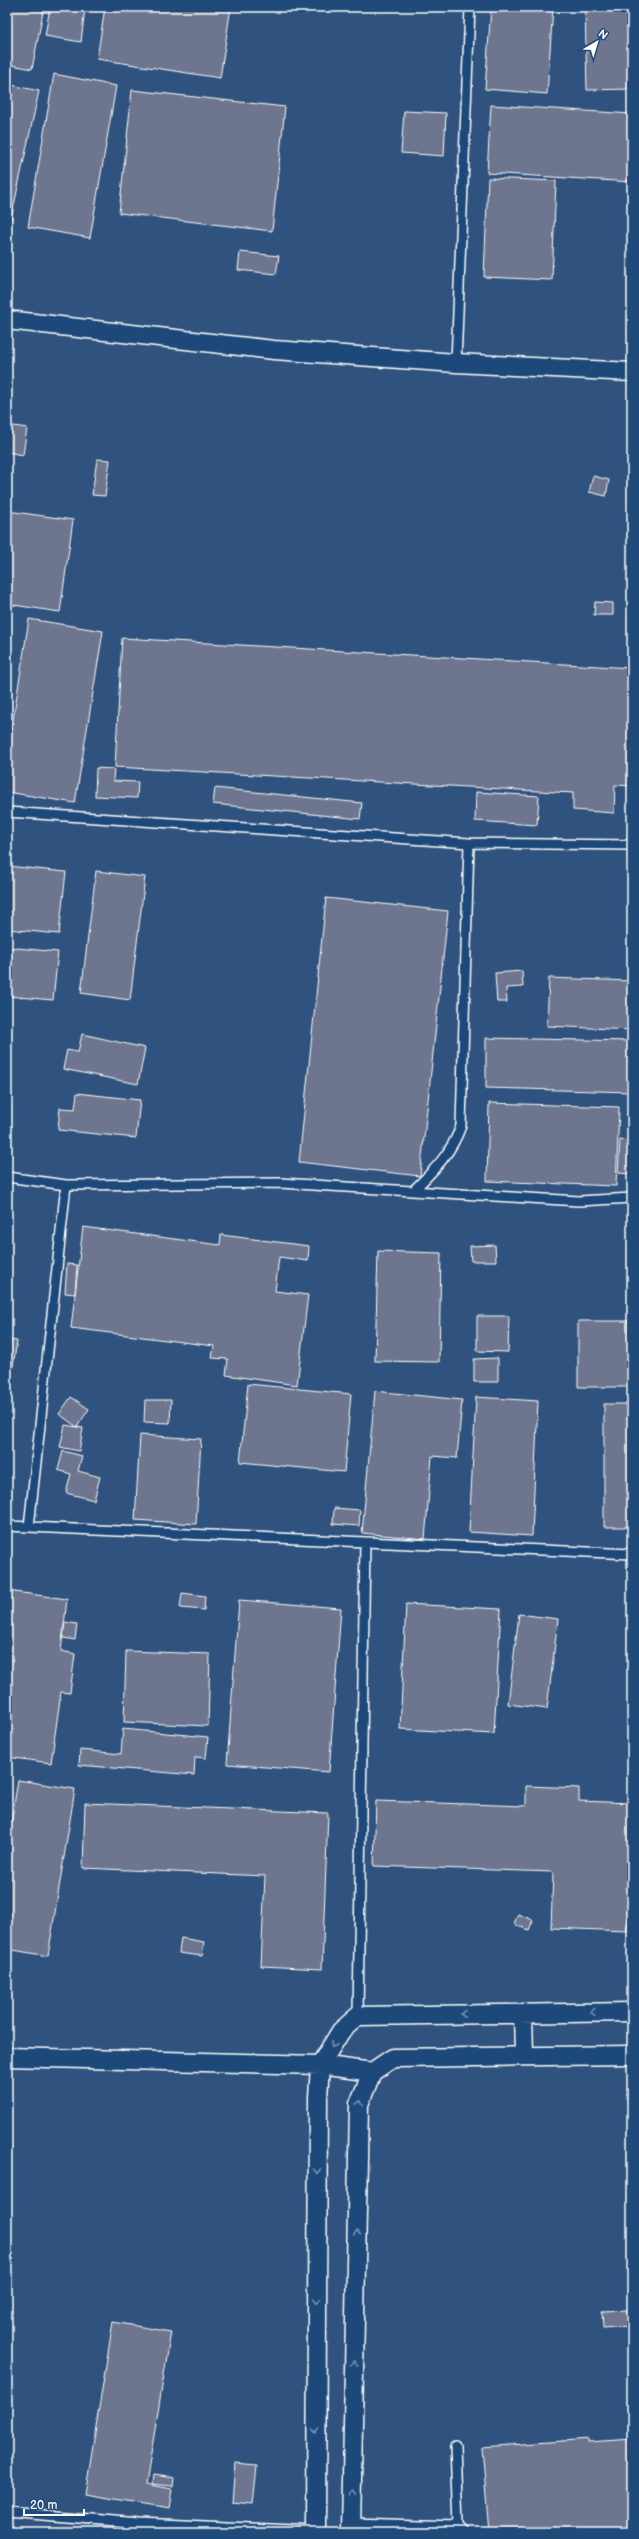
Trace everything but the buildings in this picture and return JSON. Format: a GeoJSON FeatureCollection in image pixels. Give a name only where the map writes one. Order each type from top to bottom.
{"type":"FeatureCollection","features":[{"type":"Feature","properties":{"kind":"street"},"geometry":{"type":"LineString","coordinates":[[7,320],[274,350],[456,363],[632,372]]}},
{"type":"Feature","properties":{"kind":"street"},"geometry":{"type":"LineString","coordinates":[[316,2532],[318,2098],[320,2065],[341,2031],[358,2016],[632,2012]]}},
{"type":"Feature","properties":{"kind":"street"},"geometry":{"type":"LineString","coordinates":[[523,2013],[524,2056]]}},
{"type":"Feature","properties":{"kind":"street"},"geometry":{"type":"LineString","coordinates":[[351,2528],[359,2104],[372,2072],[393,2058],[632,2055]]}},
{"type":"Feature","properties":{"kind":"street"},"geometry":{"type":"LineString","coordinates":[[7,2057],[320,2065],[372,2072]]}},
{"type":"Feature","properties":{"kind":"lane"},"geometry":{"type":"LineString","coordinates":[[456,363],[470,7]]}},
{"type":"Feature","properties":{"kind":"lane"},"geometry":{"type":"LineString","coordinates":[[7,812],[469,843],[632,845]]}},
{"type":"Feature","properties":{"kind":"lane"},"geometry":{"type":"LineString","coordinates":[[413,1191],[444,1160],[454,1145],[461,1126],[469,843]]}},
{"type":"Feature","properties":{"kind":"lane"},"geometry":{"type":"LineString","coordinates":[[7,1177],[66,1185],[280,1183],[579,1201],[632,1198]]}},
{"type":"Feature","properties":{"kind":"lane"},"geometry":{"type":"LineString","coordinates":[[29,1527],[66,1185]]}},
{"type":"Feature","properties":{"kind":"lane"},"geometry":{"type":"LineString","coordinates":[[7,1526],[632,1554]]}},
{"type":"Feature","properties":{"kind":"lane"},"geometry":{"type":"LineString","coordinates":[[358,2016],[365,1542]]}},
{"type":"Feature","properties":{"kind":"lane"},"geometry":{"type":"LineString","coordinates":[[351,2528],[461,2529],[455,2446]]}},
{"type":"Feature","properties":{"kind":"lane"},"geometry":{"type":"LineString","coordinates":[[7,2512],[139,2523],[316,2532]]}}]}
